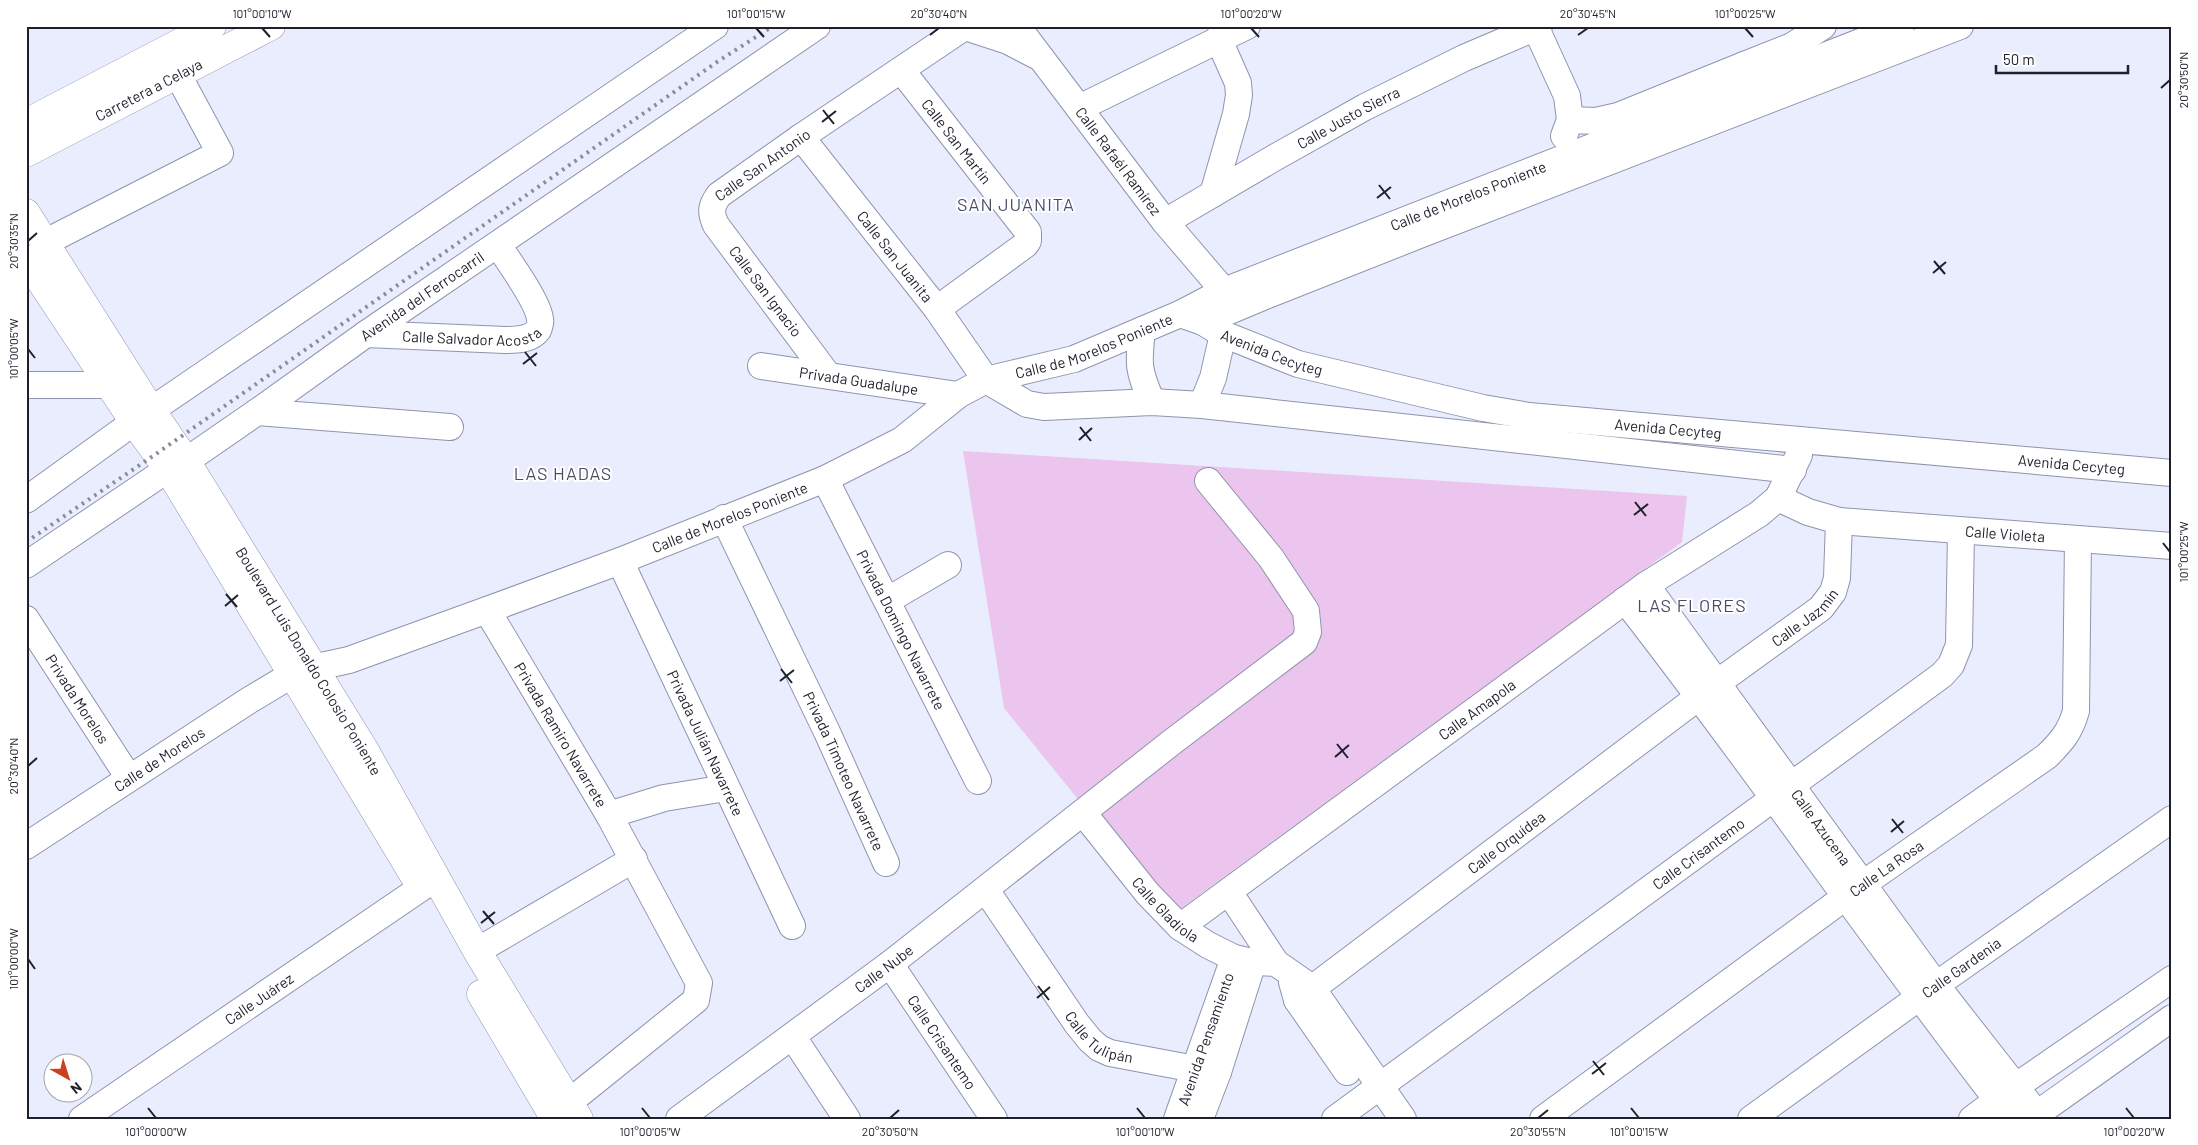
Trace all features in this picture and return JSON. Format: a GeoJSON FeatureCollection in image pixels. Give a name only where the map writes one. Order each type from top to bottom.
{"type":"FeatureCollection","features":[{"type":"Feature","properties":{"kind":"main road","name":"Carretera a Celaya"},"geometry":{"type":"LineString","coordinates":[[26,122],[212,26]]}},
{"type":"Feature","properties":{"kind":"main road","name":"Carretera a Celaya"},"geometry":{"type":"LineString","coordinates":[[26,153],[271,26]]}},
{"type":"Feature","properties":{"kind":"main road","name":"Boulevard Luis Donaldo Colosio Poniente"},"geometry":{"type":"LineString","coordinates":[[26,212],[35,251],[142,416],[177,465],[303,671],[364,749],[429,883],[560,1115]]}},
{"type":"Feature","properties":{"kind":"main road","name":"Boulevard Luis Donaldo Colosio Poniente"},"geometry":{"type":"LineString","coordinates":[[66,299],[109,385],[142,416]]}},
{"type":"Feature","properties":{"kind":"main road","name":"Boulevard Luis Donaldo Colosio Poniente"},"geometry":{"type":"LineString","coordinates":[[429,883],[477,951],[560,1115]]}},
{"type":"Feature","properties":{"kind":"street"},"geometry":{"type":"LineString","coordinates":[[26,500],[142,416],[715,26]]}},
{"type":"Feature","properties":{"kind":"street","name":"Avenida del Ferrocarril"},"geometry":{"type":"LineString","coordinates":[[26,564],[257,412],[366,334],[816,26]]}},
{"type":"Feature","properties":{"kind":"street","name":"Calle Rafaél Ramírez"},"geometry":{"type":"LineString","coordinates":[[1017,26],[1165,222],[1224,291]]}},
{"type":"Feature","properties":{"kind":"street"},"geometry":{"type":"LineString","coordinates":[[1079,108],[1221,33],[1248,26]]}},
{"type":"Feature","properties":{"kind":"street"},"geometry":{"type":"LineString","coordinates":[[1751,85],[1792,46],[1823,26]]}},
{"type":"Feature","properties":{"kind":"street","name":"Calle de Morelos Poniente"},"geometry":{"type":"LineString","coordinates":[[303,671],[350,660],[620,561],[825,478],[902,440],[958,395],[986,380],[1074,359],[1142,330],[1202,324],[1552,162],[1648,114],[1751,85],[1888,39],[1960,26]]}},
{"type":"Feature","properties":{"kind":"street"},"geometry":{"type":"LineString","coordinates":[[965,27],[1008,41],[1042,58]]}},
{"type":"Feature","properties":{"kind":"street","name":"Calle San Antonio"},"geometry":{"type":"LineString","coordinates":[[711,205],[719,195],[801,137],[965,27]]}},
{"type":"Feature","properties":{"kind":"street"},"geometry":{"type":"LineString","coordinates":[[1536,27],[1567,96],[1570,120],[1552,162]]}},
{"type":"Feature","properties":{"kind":"street","name":"Calle Justo Sierra"},"geometry":{"type":"LineString","coordinates":[[1165,222],[1365,107],[1464,58],[1536,27]]}},
{"type":"Feature","properties":{"kind":"street"},"geometry":{"type":"LineString","coordinates":[[1213,194],[1236,114],[1239,95],[1238,83],[1221,33]]}},
{"type":"Feature","properties":{"kind":"street","name":"Calle San Martín"},"geometry":{"type":"LineString","coordinates":[[902,71],[1028,232],[1028,241],[1025,246],[937,309]]}},
{"type":"Feature","properties":{"kind":"street"},"geometry":{"type":"LineString","coordinates":[[35,251],[220,153],[178,74]]}},
{"type":"Feature","properties":{"kind":"street","name":"Calle de Morelos Poniente"},"geometry":{"type":"LineString","coordinates":[[1202,324],[1224,291],[1419,224],[1751,85]]}},
{"type":"Feature","properties":{"kind":"street"},"geometry":{"type":"LineString","coordinates":[[1570,120],[1596,121],[1618,116],[1648,114]]}},
{"type":"Feature","properties":{"kind":"street","name":"Calle San Juanita"},"geometry":{"type":"LineString","coordinates":[[801,137],[937,309],[986,380]]}},
{"type":"Feature","properties":{"kind":"street","name":"Calle San Ignacio"},"geometry":{"type":"LineString","coordinates":[[711,205],[712,215],[716,224],[827,374]]}},
{"type":"Feature","properties":{"kind":"street","name":"Calle Salvador Acosta"},"geometry":{"type":"LineString","coordinates":[[366,334],[505,340],[532,336],[538,330],[541,320],[533,301],[498,245]]}},
{"type":"Feature","properties":{"kind":"street"},"geometry":{"type":"LineString","coordinates":[[1202,324],[1213,378],[1202,404]]}},
{"type":"Feature","properties":{"kind":"street","name":"Avenida Cecyteg"},"geometry":{"type":"LineString","coordinates":[[1202,324],[1298,364],[1324,372],[1483,408],[1529,416],[2172,473]]}},
{"type":"Feature","properties":{"kind":"street"},"geometry":{"type":"LineString","coordinates":[[1142,330],[1138,361],[1142,380],[1152,402]]}},
{"type":"Feature","properties":{"kind":"street","name":"Privada Guadalupe"},"geometry":{"type":"LineString","coordinates":[[761,366],[827,374],[958,395]]}},
{"type":"Feature","properties":{"kind":"street"},"geometry":{"type":"LineString","coordinates":[[986,380],[1027,404],[1044,407],[1152,402],[1202,404],[1793,470]]}},
{"type":"Feature","properties":{"kind":"street"},"geometry":{"type":"LineString","coordinates":[[26,385],[109,385]]}},
{"type":"Feature","properties":{"kind":"street"},"geometry":{"type":"LineString","coordinates":[[257,412],[450,427]]}},
{"type":"Feature","properties":{"kind":"street","name":"Calle Amapola"},"geometry":{"type":"LineString","coordinates":[[1180,927],[1646,585],[1759,514],[1778,498],[1806,440]]}},
{"type":"Feature","properties":{"kind":"street","name":"Privada Domingo Navarrete"},"geometry":{"type":"LineString","coordinates":[[825,478],[978,780]]}},
{"type":"Feature","properties":{"kind":"street","name":"Calle Nube"},"geometry":{"type":"LineString","coordinates":[[690,1115],[890,964],[1084,814],[1172,742],[1304,642],[1308,632],[1306,612],[1271,558],[1208,481]]}},
{"type":"Feature","properties":{"kind":"street"},"geometry":{"type":"LineString","coordinates":[[1778,498],[1808,512],[1839,521]]}},
{"type":"Feature","properties":{"kind":"street","name":"Privada Timoteo Navarrete"},"geometry":{"type":"LineString","coordinates":[[724,518],[827,732],[886,863]]}},
{"type":"Feature","properties":{"kind":"street","name":"Calle Violeta"},"geometry":{"type":"LineString","coordinates":[[1839,521],[1961,532],[2172,546]]}},
{"type":"Feature","properties":{"kind":"street","name":"Calle Jazmín"},"geometry":{"type":"LineString","coordinates":[[1709,690],[1821,608],[1833,592],[1837,578],[1839,521]]}},
{"type":"Feature","properties":{"kind":"street","name":"Calle Crisantemo"},"geometry":{"type":"LineString","coordinates":[[1334,1119],[1942,675],[1951,665],[1960,645],[1961,532]]}},
{"type":"Feature","properties":{"kind":"street","name":"Calle La Rosa"},"geometry":{"type":"LineString","coordinates":[[1544,1119],[1855,891],[2048,756],[2072,728],[2076,711],[2078,539]]}},
{"type":"Feature","properties":{"kind":"street","name":"Privada Julián Navarrete"},"geometry":{"type":"LineString","coordinates":[[620,561],[792,926]]}},
{"type":"Feature","properties":{"kind":"street"},"geometry":{"type":"LineString","coordinates":[[888,600],[948,565]]}},
{"type":"Feature","properties":{"kind":"street","name":"Calle Azucena"},"geometry":{"type":"LineString","coordinates":[[1646,585],[1709,690],[1781,792],[1928,991],[2018,1108]]}},
{"type":"Feature","properties":{"kind":"street","name":"Calle Azucena"},"geometry":{"type":"LineString","coordinates":[[1625,600],[1709,690]]}},
{"type":"Feature","properties":{"kind":"street","name":"Privada Ramiro Navarrete"},"geometry":{"type":"LineString","coordinates":[[487,610],[610,815],[699,983],[696,1000],[560,1115]]}},
{"type":"Feature","properties":{"kind":"street","name":"Privada Morelos"},"geometry":{"type":"LineString","coordinates":[[26,618],[129,778]]}},
{"type":"Feature","properties":{"kind":"street","name":"Calle de Morelos"},"geometry":{"type":"LineString","coordinates":[[26,846],[129,778],[303,671]]}},
{"type":"Feature","properties":{"kind":"street","name":"Calle Orquídea"},"geometry":{"type":"LineString","coordinates":[[1304,994],[1709,690]]}},
{"type":"Feature","properties":{"kind":"street"},"geometry":{"type":"LineString","coordinates":[[610,815],[664,798],[726,788]]}},
{"type":"Feature","properties":{"kind":"street","name":"Calle Gladiola"},"geometry":{"type":"LineString","coordinates":[[1084,814],[1148,894],[1180,927],[1208,945],[1263,964]]}},
{"type":"Feature","properties":{"kind":"street","name":"Calle Gardenia"},"geometry":{"type":"LineString","coordinates":[[1751,1119],[2172,818]]}},
{"type":"Feature","properties":{"kind":"street"},"geometry":{"type":"LineString","coordinates":[[477,951],[634,859]]}},
{"type":"Feature","properties":{"kind":"street","name":"Calle Juárez"},"geometry":{"type":"LineString","coordinates":[[82,1119],[429,883]]}},
{"type":"Feature","properties":{"kind":"street","name":"Calle Tulipán"},"geometry":{"type":"LineString","coordinates":[[986,890],[1078,1024],[1099,1048],[1110,1053],[1207,1071]]}},
{"type":"Feature","properties":{"kind":"street"},"geometry":{"type":"LineString","coordinates":[[1229,892],[1263,964],[1304,994],[1372,1092],[1403,1119]]}},
{"type":"Feature","properties":{"kind":"street","name":"Calle Crisantemo"},"geometry":{"type":"LineString","coordinates":[[890,964],[994,1119]]}},
{"type":"Feature","properties":{"kind":"street","name":"Avenida Pensamiento"},"geometry":{"type":"LineString","coordinates":[[1177,1119],[1207,1071],[1263,964]]}},
{"type":"Feature","properties":{"kind":"street"},"geometry":{"type":"LineString","coordinates":[[2018,1108],[2172,979]]}},
{"type":"Feature","properties":{"kind":"street"},"geometry":{"type":"LineString","coordinates":[[1972,1119],[2018,1108],[2172,1018]]}},
{"type":"Feature","properties":{"kind":"street"},"geometry":{"type":"LineString","coordinates":[[792,1037],[847,1119]]}},
{"type":"Feature","properties":{"kind":"street","name":"Avenida Pensamiento"},"geometry":{"type":"LineString","coordinates":[[1200,1119],[1207,1071]]}},
{"type":"Feature","properties":{"kind":"street"},"geometry":{"type":"LineString","coordinates":[[1372,1092],[1380,1119]]}},
{"type":"Feature","properties":{"kind":"shaded area"},"geometry":{"type":"Polygon","coordinates":[[[963,451],[1687,496],[1682,542],[1172,915],[1004,708],[963,451]]]}},
{"type":"Feature","properties":{"kind":"railway"},"geometry":{"type":"LineString","coordinates":[[26,542],[156,454],[717,62],[773,26]]}},
{"type":"Feature","properties":{"kind":"district","name":"SAN JUANITA"},"geometry":{"type":"Point","coordinates":[1016,204]}},
{"type":"Feature","properties":{"kind":"district","name":"LAS HADAS"},"geometry":{"type":"Point","coordinates":[563,473]}},
{"type":"Feature","properties":{"kind":"district","name":"LAS FLORES"},"geometry":{"type":"Point","coordinates":[1692,605]}}]}
